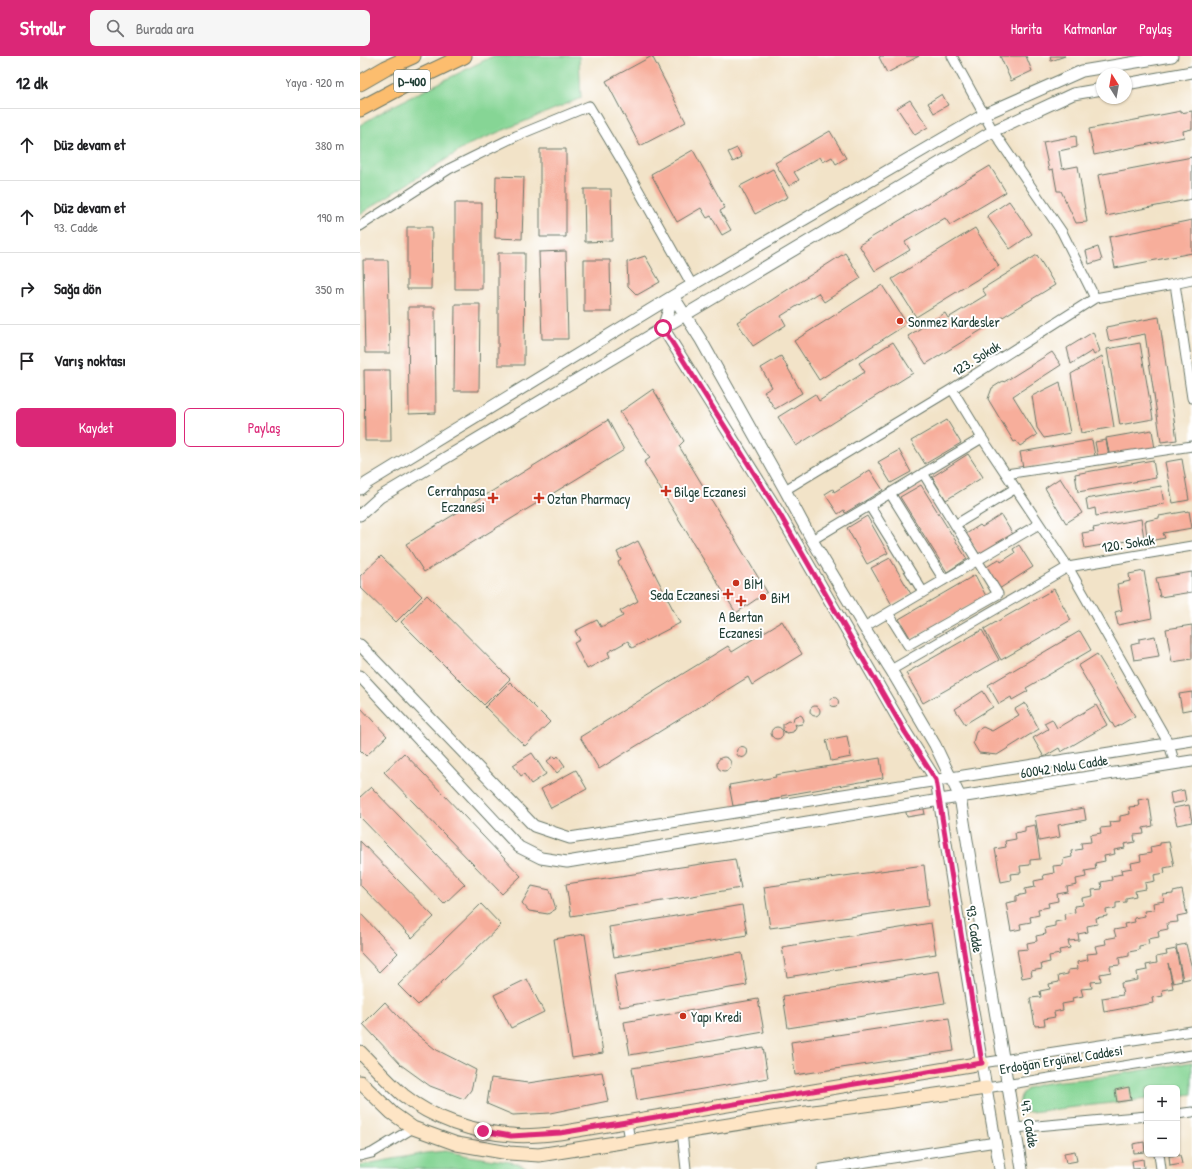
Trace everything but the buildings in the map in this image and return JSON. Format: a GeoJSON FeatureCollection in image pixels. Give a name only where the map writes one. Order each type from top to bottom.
{"type":"FeatureCollection","features":[{"type":"Feature","properties":{"kind":"highway","name":"D-400"},"geometry":{"type":"LineString","coordinates":[[360,83],[386,68],[413,56]]}},
{"type":"Feature","properties":{"kind":"highway","name":"D-400"},"geometry":{"type":"LineString","coordinates":[[360,108],[464,56]]}},
{"type":"Feature","properties":{"kind":"main road"},"geometry":{"type":"LineString","coordinates":[[360,1052],[404,1095],[434,1115],[460,1125],[511,1136],[532,1136],[560,1133],[627,1123],[982,1063]]}},
{"type":"Feature","properties":{"kind":"main road","name":"Erdoğan Ergünel Caddesi"},"geometry":{"type":"LineString","coordinates":[[360,1082],[392,1113],[413,1128],[457,1144],[509,1153],[539,1154],[785,1116],[986,1088]]}},
{"type":"Feature","properties":{"kind":"street"},"geometry":{"type":"LineString","coordinates":[[952,56],[993,131],[1062,232],[1095,298]]}},
{"type":"Feature","properties":{"kind":"street"},"geometry":{"type":"LineString","coordinates":[[360,489],[374,478],[673,296],[985,114],[1082,71],[1136,59],[1172,56]]}},
{"type":"Feature","properties":{"kind":"street"},"geometry":{"type":"LineString","coordinates":[[1132,83],[1192,72]]}},
{"type":"Feature","properties":{"kind":"street"},"geometry":{"type":"LineString","coordinates":[[360,515],[380,497],[993,131],[1073,94],[1096,90]]}},
{"type":"Feature","properties":{"kind":"street"},"geometry":{"type":"LineString","coordinates":[[360,226],[449,169],[516,136],[589,106],[692,285]]}},
{"type":"Feature","properties":{"kind":"street","name":"123. Sokak"},"geometry":{"type":"LineString","coordinates":[[785,490],[952,389],[1095,298],[1192,280]]}},
{"type":"Feature","properties":{"kind":"street"},"geometry":{"type":"LineString","coordinates":[[1175,284],[1192,398]]}},
{"type":"Feature","properties":{"kind":"street"},"geometry":{"type":"LineString","coordinates":[[673,296],[663,328],[779,513],[905,732],[936,780]]}},
{"type":"Feature","properties":{"kind":"street","name":"47. Cadde"},"geometry":{"type":"LineString","coordinates":[[673,296],[785,490],[812,540],[935,745],[960,797],[1022,1169]]}},
{"type":"Feature","properties":{"kind":"street"},"geometry":{"type":"LineString","coordinates":[[952,389],[982,438],[1068,567],[1169,744],[1175,764]]}},
{"type":"Feature","properties":{"kind":"street"},"geometry":{"type":"LineString","coordinates":[[812,540],[982,438]]}},
{"type":"Feature","properties":{"kind":"street"},"geometry":{"type":"LineString","coordinates":[[1006,474],[1192,446]]}},
{"type":"Feature","properties":{"kind":"street"},"geometry":{"type":"LineString","coordinates":[[888,613],[908,645],[998,594],[923,473]]}},
{"type":"Feature","properties":{"kind":"street"},"geometry":{"type":"LineString","coordinates":[[955,525],[1016,488]]}},
{"type":"Feature","properties":{"kind":"street"},"geometry":{"type":"LineString","coordinates":[[890,493],[944,580]]}},
{"type":"Feature","properties":{"kind":"street"},"geometry":{"type":"LineString","coordinates":[[869,505],[923,592]]}},
{"type":"Feature","properties":{"kind":"street"},"geometry":{"type":"LineString","coordinates":[[864,627],[1039,524]]}},
{"type":"Feature","properties":{"kind":"street","name":"120. Sokak"},"geometry":{"type":"LineString","coordinates":[[1068,567],[1192,546]]}},
{"type":"Feature","properties":{"kind":"street"},"geometry":{"type":"LineString","coordinates":[[891,670],[1068,567]]}},
{"type":"Feature","properties":{"kind":"street"},"geometry":{"type":"LineString","coordinates":[[360,645],[534,826],[570,838],[1192,740]]}},
{"type":"Feature","properties":{"kind":"street","name":"60042 Nolu Cadde"},"geometry":{"type":"LineString","coordinates":[[360,676],[519,847],[541,858],[568,862],[940,800],[1192,761]]}},
{"type":"Feature","properties":{"kind":"street","name":"93. Cadde"},"geometry":{"type":"LineString","coordinates":[[936,780],[986,1088]]}},
{"type":"Feature","properties":{"kind":"street","name":"Erdoğan Ergünel Caddesi"},"geometry":{"type":"LineString","coordinates":[[982,1063],[1192,1030]]}},
{"type":"Feature","properties":{"kind":"street","name":"Erdoğan Ergünel Caddesi"},"geometry":{"type":"LineString","coordinates":[[986,1088],[1192,1055]]}},
{"type":"Feature","properties":{"kind":"street"},"geometry":{"type":"LineString","coordinates":[[986,1088],[1000,1169]]}},
{"type":"Feature","properties":{"kind":"street"},"geometry":{"type":"LineString","coordinates":[[1180,1114],[1192,1112]]}},
{"type":"Feature","properties":{"kind":"street"},"geometry":{"type":"LineString","coordinates":[[1015,1128],[1144,1116]]}},
{"type":"Feature","properties":{"kind":"street"},"geometry":{"type":"LineString","coordinates":[[627,1123],[630,1140]]}},
{"type":"Feature","properties":{"kind":"street"},"geometry":{"type":"LineString","coordinates":[[360,1156],[372,1153],[413,1128]]}},
{"type":"Feature","properties":{"kind":"street"},"geometry":{"type":"LineString","coordinates":[[682,1132],[686,1169]]}},
{"type":"Feature","properties":{"kind":"street"},"geometry":{"type":"LineString","coordinates":[[822,1169],[996,1142]]}},
{"type":"Feature","properties":{"kind":"street"},"geometry":{"type":"LineString","coordinates":[[1159,1157],[1161,1169]]}},
{"type":"Feature","properties":{"kind":"green space"},"geometry":{"type":"Polygon","coordinates":[[[493,56],[579,56],[581,98],[470,144],[360,214],[360,125],[387,109],[493,56]]]}},
{"type":"Feature","properties":{"kind":"green space"},"geometry":{"type":"Polygon","coordinates":[[[1192,1062],[1192,1094],[1180,1096],[1180,1085],[1144,1085],[1144,1099],[1022,1113],[1020,1104],[1021,1096],[1030,1088],[1047,1083],[1094,1078],[1192,1062]]]}},
{"type":"Feature","properties":{"kind":"green space"},"geometry":{"type":"Polygon","coordinates":[[[446,1151],[468,1156],[516,1163],[528,1169],[360,1169],[360,1165],[426,1153],[446,1151]]]}},
{"type":"Feature","properties":{"kind":"place","name":"Sonmez Kardesler"},"geometry":{"type":"Point","coordinates":[900,321]}},
{"type":"Feature","properties":{"kind":"place","name":"Bilge Eczanesi"},"geometry":{"type":"Point","coordinates":[666,491]}},
{"type":"Feature","properties":{"kind":"place","name":"Cerrahpasa Eczanesi"},"geometry":{"type":"Point","coordinates":[493,498]}},
{"type":"Feature","properties":{"kind":"place","name":"Oztan Pharmacy"},"geometry":{"type":"Point","coordinates":[539,498]}},
{"type":"Feature","properties":{"kind":"place","name":"BİM"},"geometry":{"type":"Point","coordinates":[736,583]}},
{"type":"Feature","properties":{"kind":"place","name":"Seda Eczanesi"},"geometry":{"type":"Point","coordinates":[728,594]}},
{"type":"Feature","properties":{"kind":"place","name":"BiM"},"geometry":{"type":"Point","coordinates":[763,597]}},
{"type":"Feature","properties":{"kind":"place","name":"A Bertan Eczanesi"},"geometry":{"type":"Point","coordinates":[741,601]}},
{"type":"Feature","properties":{"kind":"place","name":"Yapı Kredi"},"geometry":{"type":"Point","coordinates":[683,1016]}},
{"type":"Feature","properties":{"kind":"route"},"geometry":{"type":"LineString","coordinates":[[483,1131],[511,1136],[532,1136],[560,1133],[982,1063],[936,780],[905,732],[779,513],[663,328]]}}]}
